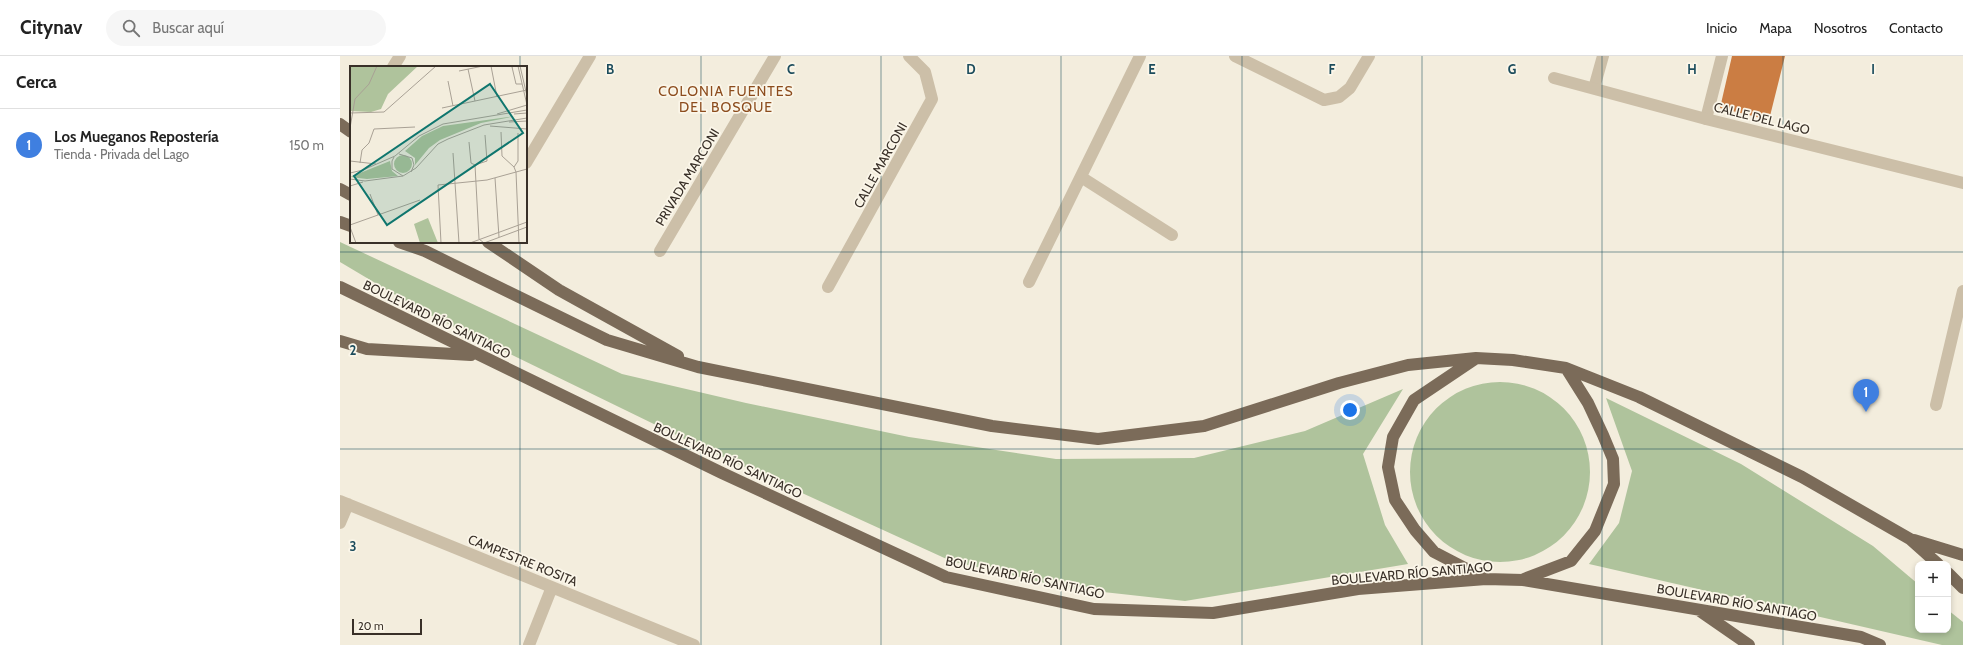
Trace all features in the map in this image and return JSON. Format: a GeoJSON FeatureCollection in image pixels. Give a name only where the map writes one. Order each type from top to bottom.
{"type":"FeatureCollection","features":[{"type":"Feature","properties":{"kind":"main road"},"geometry":{"type":"LineString","coordinates":[[340,124],[350,131]]}},
{"type":"Feature","properties":{"kind":"main road"},"geometry":{"type":"LineString","coordinates":[[340,189],[350,194]]}},
{"type":"Feature","properties":{"kind":"main road"},"geometry":{"type":"LineString","coordinates":[[340,222],[350,226]]}},
{"type":"Feature","properties":{"kind":"main road"},"geometry":{"type":"LineString","coordinates":[[402,243],[425,251],[607,340],[698,367],[992,426],[1098,439],[1204,426],[1339,383],[1408,365],[1476,358],[1513,360],[1566,368],[1639,397],[1802,477],[1910,539],[1935,561]]}},
{"type":"Feature","properties":{"kind":"main road"},"geometry":{"type":"LineString","coordinates":[[415,243],[425,251]]}},
{"type":"Feature","properties":{"kind":"main road"},"geometry":{"type":"LineString","coordinates":[[489,243],[559,290],[698,367]]}},
{"type":"Feature","properties":{"kind":"main road","name":"BOULEVARD RÍO SANTIAGO"},"geometry":{"type":"LineString","coordinates":[[340,287],[477,356],[722,473],[946,576],[1094,609],[1214,613],[1358,589],[1486,579],[1523,580],[1861,637],[1880,645]]}},
{"type":"Feature","properties":{"kind":"main road"},"geometry":{"type":"LineString","coordinates":[[340,341],[367,349],[477,356]]}},
{"type":"Feature","properties":{"kind":"main road"},"geometry":{"type":"LineString","coordinates":[[1476,358],[1414,400],[1393,437],[1388,467],[1395,500],[1415,530],[1434,552],[1486,579]]}},
{"type":"Feature","properties":{"kind":"main road"},"geometry":{"type":"LineString","coordinates":[[1523,580],[1571,561],[1595,531],[1614,484],[1613,460],[1603,435],[1588,402],[1566,368]]}},
{"type":"Feature","properties":{"kind":"main road"},"geometry":{"type":"LineString","coordinates":[[1910,539],[1963,555]]}},
{"type":"Feature","properties":{"kind":"main road"},"geometry":{"type":"LineString","coordinates":[[1951,574],[1963,580]]}},
{"type":"Feature","properties":{"kind":"main road"},"geometry":{"type":"LineString","coordinates":[[1951,575],[1963,588]]}},
{"type":"Feature","properties":{"kind":"main road"},"geometry":{"type":"LineString","coordinates":[[1696,608],[1749,645]]}},
{"type":"Feature","properties":{"kind":"street"},"geometry":{"type":"LineString","coordinates":[[394,66],[400,56]]}},
{"type":"Feature","properties":{"kind":"street"},"geometry":{"type":"LineString","coordinates":[[527,161],[590,56]]}},
{"type":"Feature","properties":{"kind":"street","name":"PRIVADA MARCONI"},"geometry":{"type":"LineString","coordinates":[[660,251],[775,56]]}},
{"type":"Feature","properties":{"kind":"street","name":"CALLE MARCONI"},"geometry":{"type":"LineString","coordinates":[[828,287],[932,99],[925,72],[909,56]]}},
{"type":"Feature","properties":{"kind":"street"},"geometry":{"type":"LineString","coordinates":[[1029,282],[1140,56]]}},
{"type":"Feature","properties":{"kind":"street"},"geometry":{"type":"LineString","coordinates":[[1235,56],[1324,100],[1339,97],[1350,88],[1369,56]]}},
{"type":"Feature","properties":{"kind":"street"},"geometry":{"type":"LineString","coordinates":[[1594,88],[1603,56]]}},
{"type":"Feature","properties":{"kind":"street"},"geometry":{"type":"LineString","coordinates":[[1706,119],[1722,56]]}},
{"type":"Feature","properties":{"kind":"street","name":"CALLE DEL LAGO"},"geometry":{"type":"LineString","coordinates":[[1554,78],[1706,119],[1963,183]]}},
{"type":"Feature","properties":{"kind":"street"},"geometry":{"type":"LineString","coordinates":[[1081,177],[1172,235]]}},
{"type":"Feature","properties":{"kind":"street"},"geometry":{"type":"LineString","coordinates":[[1936,405],[1963,291]]}},
{"type":"Feature","properties":{"kind":"street"},"geometry":{"type":"LineString","coordinates":[[340,523],[344,502]]}},
{"type":"Feature","properties":{"kind":"street","name":"CAMPESTRE ROSITA"},"geometry":{"type":"LineString","coordinates":[[344,502],[694,645]]}},
{"type":"Feature","properties":{"kind":"street"},"geometry":{"type":"LineString","coordinates":[[529,645],[552,587]]}},
{"type":"Feature","properties":{"kind":"green space"},"geometry":{"type":"Polygon","coordinates":[[[340,242],[622,374],[746,403],[909,437],[1056,459],[1194,458],[1305,431],[1403,389],[1363,454],[1385,525],[1408,564],[1185,601],[1067,588],[951,561],[699,446],[424,312],[340,262],[340,242]]]}},
{"type":"Feature","properties":{"kind":"green space"},"geometry":{"type":"Polygon","coordinates":[[[1491,382],[1509,382],[1534,389],[1550,397],[1564,408],[1575,422],[1583,438],[1590,463],[1590,481],[1583,506],[1575,522],[1564,536],[1550,547],[1526,558],[1509,562],[1491,562],[1474,558],[1450,547],[1430,529],[1425,522],[1414,498],[1410,481],[1410,463],[1414,446],[1425,422],[1443,402],[1450,397],[1474,386],[1491,382]]]}},
{"type":"Feature","properties":{"kind":"green space"},"geometry":{"type":"Polygon","coordinates":[[[1606,398],[1741,464],[1873,546],[1915,581],[1915,633],[1951,633],[1951,612],[1963,622],[1963,645],[1942,645],[1589,564],[1619,523],[1632,471],[1606,398]]]}},
{"type":"Feature","properties":{"kind":"building"},"geometry":{"type":"Polygon","coordinates":[[[1732,56],[1785,56],[1769,120],[1720,108],[1732,56]]]}},
{"type":"Feature","properties":{"kind":"place","name":"Los Mueganos Repostería"},"geometry":{"type":"Point","coordinates":[1866,412]}},
{"type":"Feature","properties":{"kind":"district","name":"COLONIA FUENTES DEL BOSQUE"},"geometry":{"type":"Point","coordinates":[726,100]}}]}
